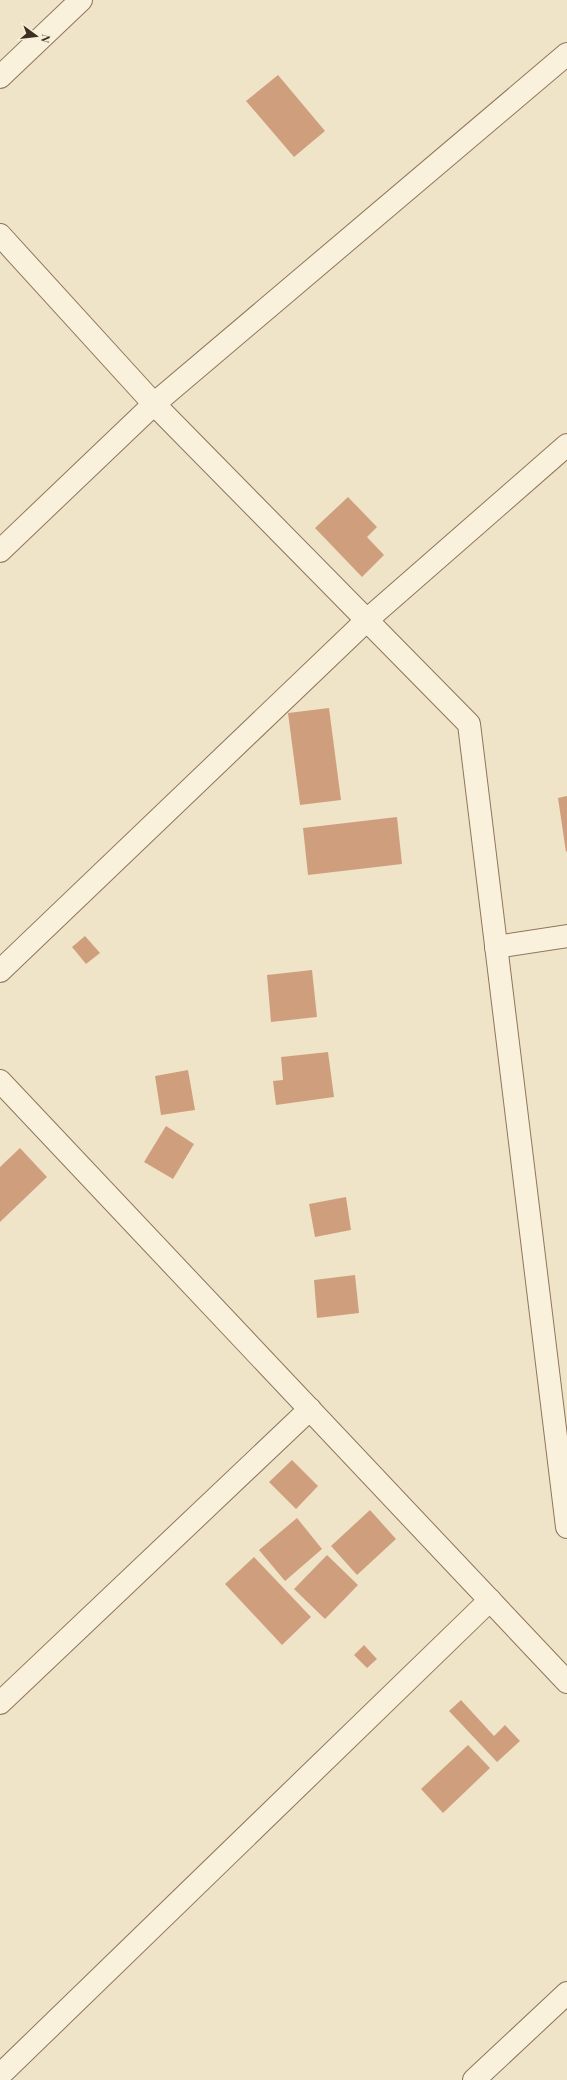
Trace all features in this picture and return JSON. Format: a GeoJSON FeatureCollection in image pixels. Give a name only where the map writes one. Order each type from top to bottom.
{"type":"FeatureCollection","features":[{"type":"Feature","properties":{"kind":"street"},"geometry":{"type":"LineString","coordinates":[[0,78],[81,0]]}},
{"type":"Feature","properties":{"kind":"street"},"geometry":{"type":"LineString","coordinates":[[0,551],[154,404],[567,54]]}},
{"type":"Feature","properties":{"kind":"street"},"geometry":{"type":"LineString","coordinates":[[0,235],[154,404],[368,619],[469,724],[567,1527]]}},
{"type":"Feature","properties":{"kind":"street"},"geometry":{"type":"LineString","coordinates":[[0,971],[368,619],[567,445]]}},
{"type":"Feature","properties":{"kind":"street"},"geometry":{"type":"LineString","coordinates":[[496,947],[567,936]]}},
{"type":"Feature","properties":{"kind":"street"},"geometry":{"type":"LineString","coordinates":[[0,1081],[567,1682]]}},
{"type":"Feature","properties":{"kind":"street"},"geometry":{"type":"LineString","coordinates":[[0,1703],[310,1409]]}},
{"type":"Feature","properties":{"kind":"street"},"geometry":{"type":"LineString","coordinates":[[0,2075],[490,1600]]}},
{"type":"Feature","properties":{"kind":"street"},"geometry":{"type":"LineString","coordinates":[[474,2080],[567,1993]]}},
{"type":"Feature","properties":{"kind":"building"},"geometry":{"type":"Polygon","coordinates":[[[278,75],[325,131],[294,157],[246,101],[278,75]]]}},
{"type":"Feature","properties":{"kind":"building"},"geometry":{"type":"Polygon","coordinates":[[[348,497],[377,527],[367,537],[384,555],[362,577],[315,528],[348,497]]]}},
{"type":"Feature","properties":{"kind":"building"},"geometry":{"type":"Polygon","coordinates":[[[329,708],[341,800],[300,805],[288,713],[329,708]]]}},
{"type":"Feature","properties":{"kind":"building"},"geometry":{"type":"Polygon","coordinates":[[[567,796],[567,851],[566,852],[558,798],[567,796]]]}},
{"type":"Feature","properties":{"kind":"building"},"geometry":{"type":"Polygon","coordinates":[[[397,817],[402,864],[308,875],[303,828],[397,817]]]}},
{"type":"Feature","properties":{"kind":"building"},"geometry":{"type":"Polygon","coordinates":[[[85,936],[100,953],[86,964],[72,947],[85,936]]]}},
{"type":"Feature","properties":{"kind":"building"},"geometry":{"type":"Polygon","coordinates":[[[312,970],[317,1017],[271,1022],[267,975],[312,970]]]}},
{"type":"Feature","properties":{"kind":"building"},"geometry":{"type":"Polygon","coordinates":[[[328,1052],[334,1097],[276,1105],[273,1081],[283,1080],[281,1057],[328,1052]]]}},
{"type":"Feature","properties":{"kind":"building"},"geometry":{"type":"Polygon","coordinates":[[[188,1070],[195,1110],[161,1115],[155,1076],[188,1070]]]}},
{"type":"Feature","properties":{"kind":"building"},"geometry":{"type":"Polygon","coordinates":[[[166,1126],[194,1144],[173,1179],[144,1162],[166,1126]]]}},
{"type":"Feature","properties":{"kind":"building"},"geometry":{"type":"Polygon","coordinates":[[[20,1148],[47,1177],[0,1222],[0,1167],[20,1148]]]}},
{"type":"Feature","properties":{"kind":"building"},"geometry":{"type":"Polygon","coordinates":[[[346,1197],[351,1230],[315,1237],[309,1204],[346,1197]]]}},
{"type":"Feature","properties":{"kind":"building"},"geometry":{"type":"Polygon","coordinates":[[[355,1275],[359,1313],[317,1318],[314,1280],[355,1275]]]}},
{"type":"Feature","properties":{"kind":"building"},"geometry":{"type":"Polygon","coordinates":[[[292,1460],[318,1486],[296,1509],[269,1482],[292,1460]]]}},
{"type":"Feature","properties":{"kind":"building"},"geometry":{"type":"Polygon","coordinates":[[[370,1510],[396,1539],[357,1575],[331,1546],[370,1510]]]}},
{"type":"Feature","properties":{"kind":"building"},"geometry":{"type":"Polygon","coordinates":[[[297,1518],[322,1549],[285,1581],[259,1550],[297,1518]]]}},
{"type":"Feature","properties":{"kind":"building"},"geometry":{"type":"Polygon","coordinates":[[[327,1555],[358,1585],[325,1619],[294,1589],[327,1555]]]}},
{"type":"Feature","properties":{"kind":"building"},"geometry":{"type":"Polygon","coordinates":[[[254,1557],[311,1617],[282,1645],[225,1584],[254,1557]]]}},
{"type":"Feature","properties":{"kind":"building"},"geometry":{"type":"Polygon","coordinates":[[[364,1645],[377,1659],[367,1668],[354,1655],[364,1645]]]}},
{"type":"Feature","properties":{"kind":"building"},"geometry":{"type":"Polygon","coordinates":[[[461,1700],[494,1736],[505,1725],[520,1741],[497,1762],[449,1711],[461,1700]]]}},
{"type":"Feature","properties":{"kind":"building"},"geometry":{"type":"Polygon","coordinates":[[[468,1745],[490,1768],[443,1813],[421,1789],[468,1745]]]}}]}
